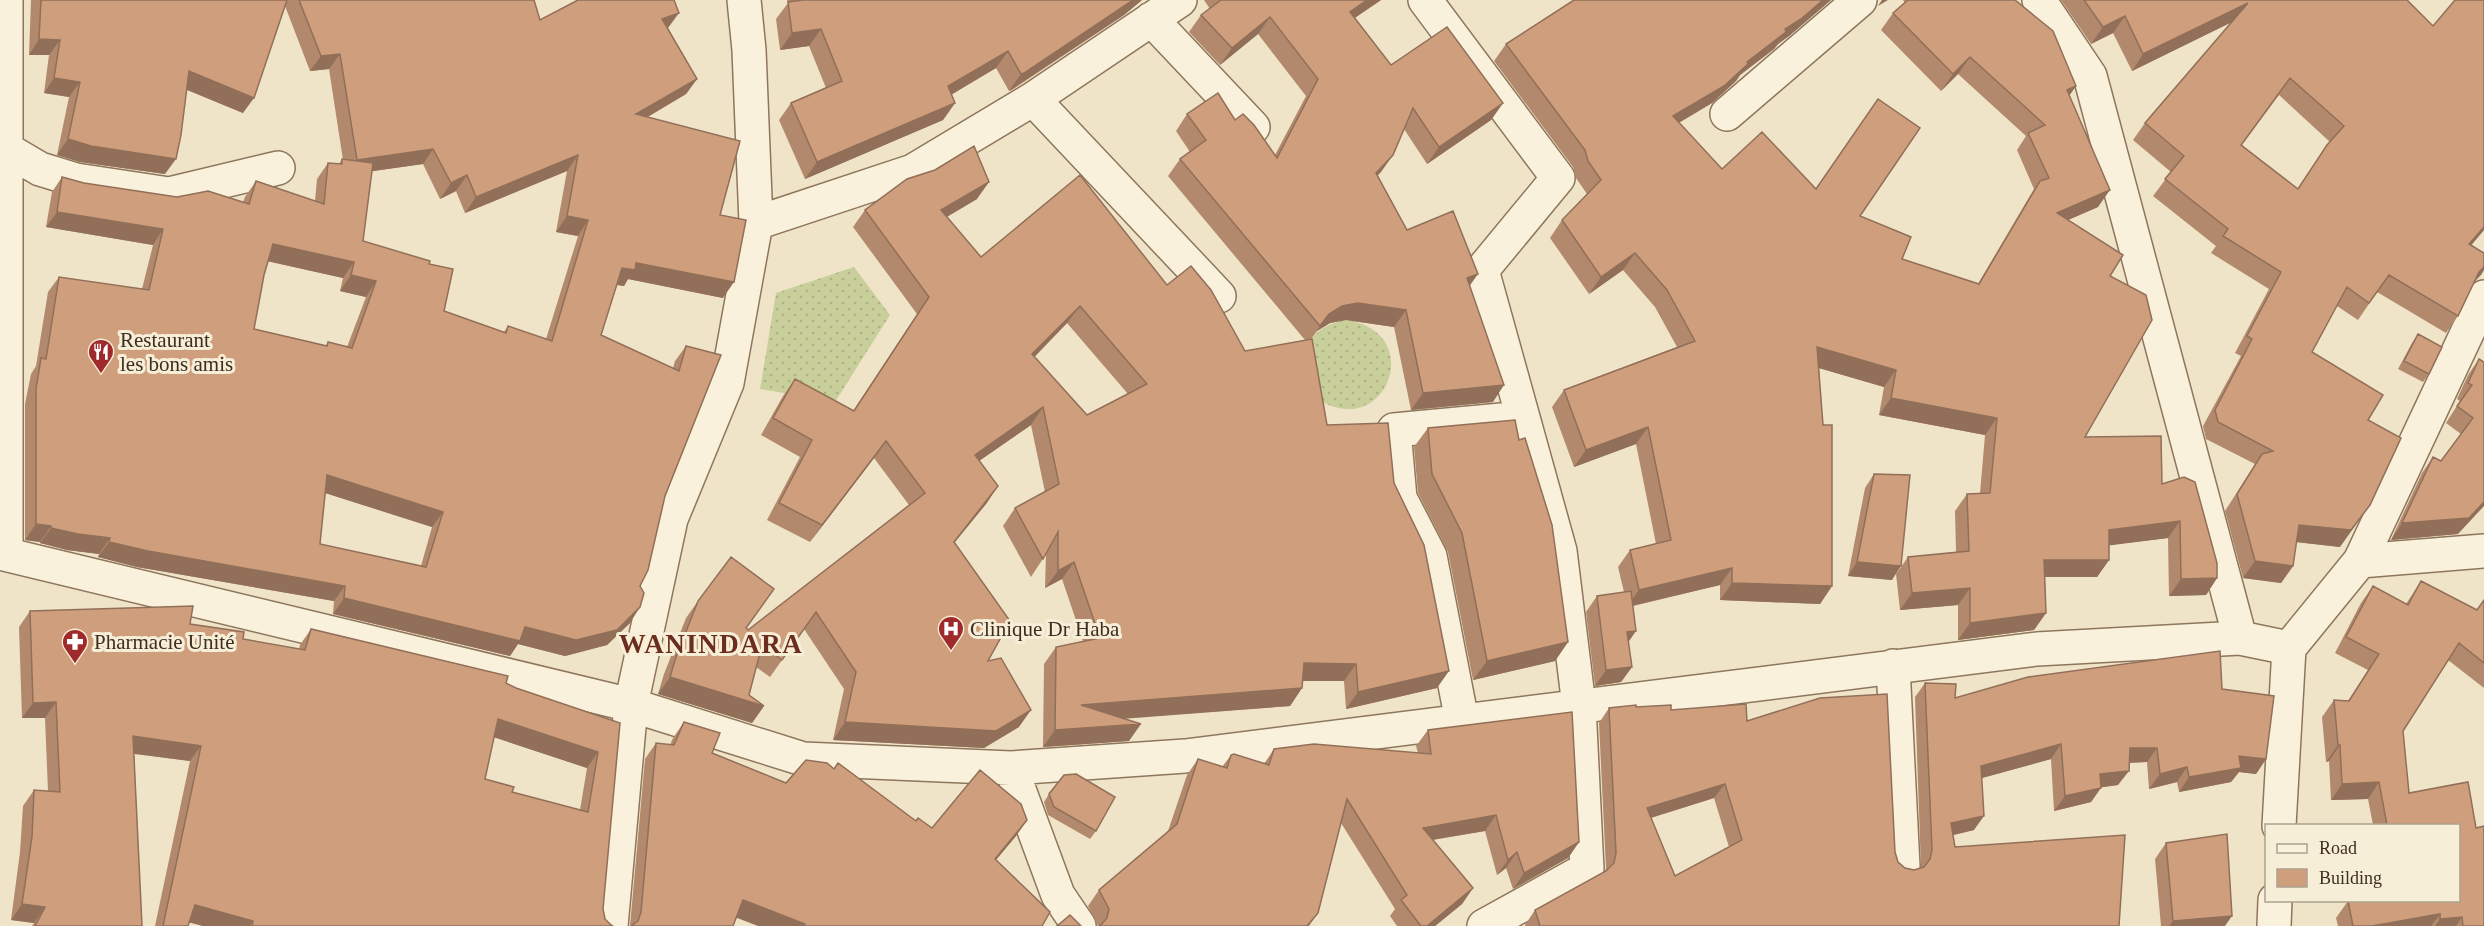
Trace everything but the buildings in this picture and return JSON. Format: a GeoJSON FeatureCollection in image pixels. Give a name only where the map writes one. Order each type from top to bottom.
{"type":"FeatureCollection","features":[{"type":"Feature","properties":{"kind":"street"},"geometry":{"type":"LineString","coordinates":[[6,0],[3,553],[631,705],[803,759],[1011,768],[1185,756],[2037,648],[2240,638],[2289,648]]}},
{"type":"Feature","properties":{"kind":"street"},"geometry":{"type":"LineString","coordinates":[[611,926],[631,705],[671,519],[727,383],[756,223],[749,50],[744,0]]}},
{"type":"Feature","properties":{"kind":"street"},"geometry":{"type":"LineString","coordinates":[[756,223],[913,171],[1033,99],[1180,0]]}},
{"type":"Feature","properties":{"kind":"street"},"geometry":{"type":"LineString","coordinates":[[1425,0],[1558,178],[1482,270],[1560,551],[1579,706],[1587,869],[1484,926]]}},
{"type":"Feature","properties":{"kind":"street"},"geometry":{"type":"LineString","coordinates":[[1727,114],[1860,0]]}},
{"type":"Feature","properties":{"kind":"street"},"geometry":{"type":"LineString","coordinates":[[2039,0],[2090,76],[2240,638]]}},
{"type":"Feature","properties":{"kind":"street"},"geometry":{"type":"LineString","coordinates":[[1151,19],[1254,127]]}},
{"type":"Feature","properties":{"kind":"street"},"geometry":{"type":"LineString","coordinates":[[1033,99],[1219,296]]}},
{"type":"Feature","properties":{"kind":"street"},"geometry":{"type":"LineString","coordinates":[[6,149],[40,168],[76,180],[169,194],[278,168]]}},
{"type":"Feature","properties":{"kind":"street"},"geometry":{"type":"LineString","coordinates":[[2279,824],[2289,648],[2360,561],[2484,297]]}},
{"type":"Feature","properties":{"kind":"street"},"geometry":{"type":"LineString","coordinates":[[1462,721],[1430,556],[1400,498],[1394,430],[1523,418]]}},
{"type":"Feature","properties":{"kind":"street"},"geometry":{"type":"LineString","coordinates":[[2360,561],[2484,551]]}},
{"type":"Feature","properties":{"kind":"street"},"geometry":{"type":"LineString","coordinates":[[1893,666],[1903,866]]}},
{"type":"Feature","properties":{"kind":"street"},"geometry":{"type":"LineString","coordinates":[[1011,768],[1058,895],[1079,926]]}},
{"type":"Feature","properties":{"kind":"street"},"geometry":{"type":"LineString","coordinates":[[2274,926],[2276,902]]}},
{"type":"Feature","properties":{"kind":"green space"},"geometry":{"type":"Polygon","coordinates":[[[854,267],[890,315],[835,402],[760,389],[776,293],[854,267]]]}},
{"type":"Feature","properties":{"kind":"green space"},"geometry":{"type":"Polygon","coordinates":[[[1346,320],[1371,329],[1386,344],[1391,362],[1388,381],[1378,397],[1361,407],[1341,408],[1316,398],[1308,343],[1324,327],[1346,320]]]}},
{"type":"Feature","properties":{"kind":"place","name":"Restaurant les bons amis"},"geometry":{"type":"Point","coordinates":[101,375]}},
{"type":"Feature","properties":{"kind":"place","name":"Clinique Dr Haba"},"geometry":{"type":"Point","coordinates":[951,652]}},
{"type":"Feature","properties":{"kind":"place","name":"Pharmacie Unité"},"geometry":{"type":"Point","coordinates":[75,665]}},
{"type":"Feature","properties":{"kind":"district","name":"WANINDARA"},"geometry":{"type":"Point","coordinates":[711,644]}}]}
